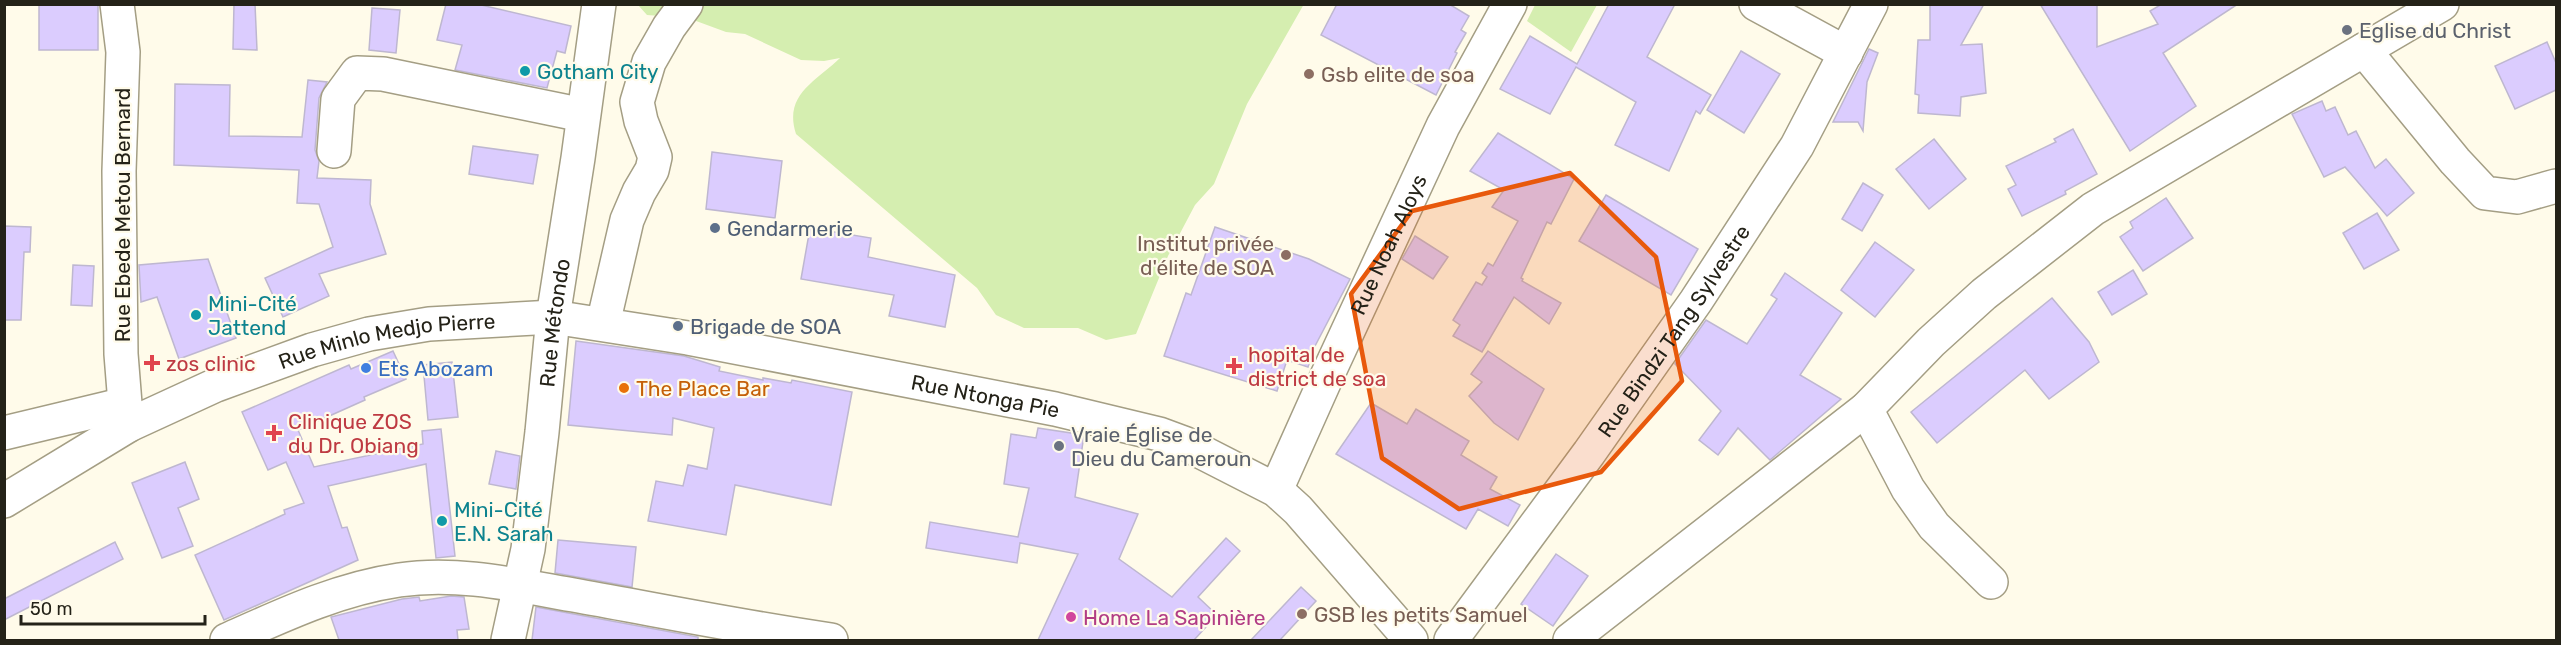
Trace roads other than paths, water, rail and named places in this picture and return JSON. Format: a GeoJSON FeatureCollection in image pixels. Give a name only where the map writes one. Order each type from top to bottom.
{"type":"FeatureCollection","features":[{"type":"Feature","properties":{"kind":"street","name":"Rue Ebede Metou Bernard"},"geometry":{"type":"LineString","coordinates":[[117,4],[123,52],[119,171],[121,354],[127,415]]}},
{"type":"Feature","properties":{"kind":"street","name":"Rue Métondo"},"geometry":{"type":"LineString","coordinates":[[508,640],[521,586],[541,444],[553,317],[599,4]]}},
{"type":"Feature","properties":{"kind":"street"},"geometry":{"type":"LineString","coordinates":[[603,324],[627,220],[652,170],[655,157],[641,121],[637,102],[649,62],[669,27],[686,4]]}},
{"type":"Feature","properties":{"kind":"street","name":"Rue Noah Aloys"},"geometry":{"type":"LineString","coordinates":[[1276,490],[1443,126],[1510,4]]}},
{"type":"Feature","properties":{"kind":"street"},"geometry":{"type":"LineString","coordinates":[[1756,4],[1846,53]]}},
{"type":"Feature","properties":{"kind":"street","name":"Rue Bindzi Tang Sylvestre"},"geometry":{"type":"LineString","coordinates":[[1451,640],[1589,453],[1696,301],[1797,146],[1871,4]]}},
{"type":"Feature","properties":{"kind":"street"},"geometry":{"type":"LineString","coordinates":[[1570,640],[1866,409],[1931,342],[1984,294],[2093,209],[2442,4]]}},
{"type":"Feature","properties":{"kind":"street"},"geometry":{"type":"LineString","coordinates":[[2364,50],[2455,161],[2485,193],[2517,197],[2556,186]]}},
{"type":"Feature","properties":{"kind":"street"},"geometry":{"type":"LineString","coordinates":[[333,151],[338,99],[357,73],[383,74],[583,115]]}},
{"type":"Feature","properties":{"kind":"street","name":"Rue Minlo Medjo Pierre"},"geometry":{"type":"LineString","coordinates":[[4,501],[127,415],[312,350],[369,334],[429,324],[553,317]]}},
{"type":"Feature","properties":{"kind":"street","name":"Rue Ntonga Pie"},"geometry":{"type":"LineString","coordinates":[[553,317],[721,344],[1111,421],[1186,444],[1276,490],[1298,510],[1411,640]]}},
{"type":"Feature","properties":{"kind":"street"},"geometry":{"type":"LineString","coordinates":[[1866,409],[1908,489],[1934,526],[1991,582]]}},
{"type":"Feature","properties":{"kind":"street"},"geometry":{"type":"LineString","coordinates":[[4,433],[127,415]]}},
{"type":"Feature","properties":{"kind":"street"},"geometry":{"type":"LineString","coordinates":[[227,640],[305,606],[348,591],[398,580],[467,578],[831,640]]}},
{"type":"Feature","properties":{"kind":"place","name":"Eglise du Christ"},"geometry":{"type":"Point","coordinates":[2347,30]}},
{"type":"Feature","properties":{"kind":"place","name":"Gotham City"},"geometry":{"type":"Point","coordinates":[525,71]}},
{"type":"Feature","properties":{"kind":"place","name":"Gsb elite de soa"},"geometry":{"type":"Point","coordinates":[1309,74]}},
{"type":"Feature","properties":{"kind":"place","name":"Gendarmerie"},"geometry":{"type":"Point","coordinates":[715,228]}},
{"type":"Feature","properties":{"kind":"place","name":"Institut privée d'élite de SOA"},"geometry":{"type":"Point","coordinates":[1286,255]}},
{"type":"Feature","properties":{"kind":"place","name":"Mini-Cité Jattend"},"geometry":{"type":"Point","coordinates":[196,315]}},
{"type":"Feature","properties":{"kind":"place","name":"Brigade de SOA"},"geometry":{"type":"Point","coordinates":[678,326]}},
{"type":"Feature","properties":{"kind":"place","name":"zos clinic"},"geometry":{"type":"Point","coordinates":[152,363]}},
{"type":"Feature","properties":{"kind":"place","name":"hopital de district de soa"},"geometry":{"type":"Point","coordinates":[1234,366]}},
{"type":"Feature","properties":{"kind":"place","name":"Ets Abozam"},"geometry":{"type":"Point","coordinates":[366,368]}},
{"type":"Feature","properties":{"kind":"place","name":"The Place Bar"},"geometry":{"type":"Point","coordinates":[624,388]}},
{"type":"Feature","properties":{"kind":"place","name":"Clinique ZOS du Dr. Obiang"},"geometry":{"type":"Point","coordinates":[274,433]}},
{"type":"Feature","properties":{"kind":"place","name":"Vraie Église de Dieu du Cameroun"},"geometry":{"type":"Point","coordinates":[1059,446]}},
{"type":"Feature","properties":{"kind":"place","name":"Mini-Cité E.N. Sarah"},"geometry":{"type":"Point","coordinates":[442,521]}},
{"type":"Feature","properties":{"kind":"place","name":"GSB les petits Samuel"},"geometry":{"type":"Point","coordinates":[1302,614]}},
{"type":"Feature","properties":{"kind":"place","name":"Home La Sapinière"},"geometry":{"type":"Point","coordinates":[1071,617]}}]}
